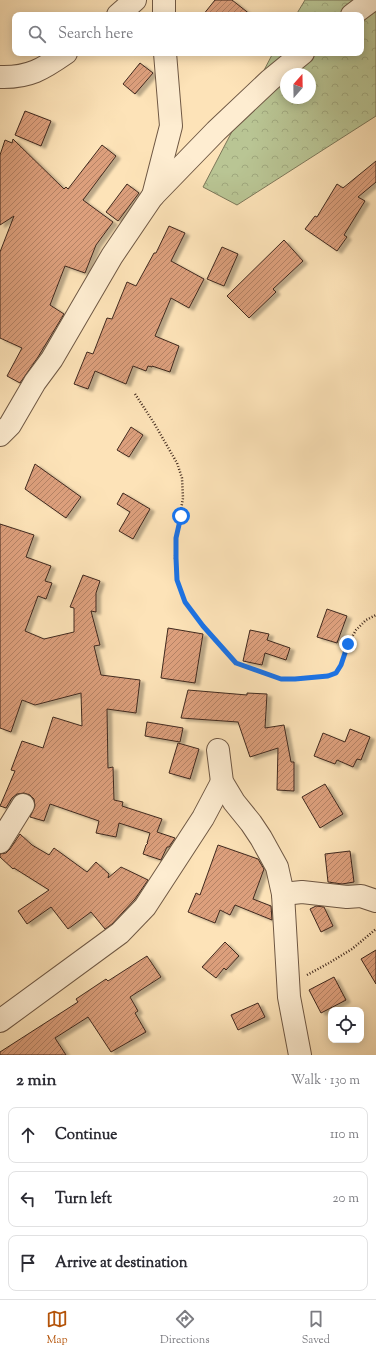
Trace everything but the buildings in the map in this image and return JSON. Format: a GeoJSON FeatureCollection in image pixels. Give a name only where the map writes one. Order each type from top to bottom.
{"type":"FeatureCollection","features":[{"type":"Feature","properties":{"kind":"street"},"geometry":{"type":"LineString","coordinates":[[121,12],[134,0]]}},
{"type":"Feature","properties":{"kind":"street"},"geometry":{"type":"LineString","coordinates":[[164,0],[164,12]]}},
{"type":"Feature","properties":{"kind":"street"},"geometry":{"type":"LineString","coordinates":[[356,12],[372,0]]}},
{"type":"Feature","properties":{"kind":"street"},"geometry":{"type":"LineString","coordinates":[[0,76],[14,77],[31,74],[62,56]]}},
{"type":"Feature","properties":{"kind":"street"},"geometry":{"type":"LineString","coordinates":[[152,197],[171,126],[165,56]]}},
{"type":"Feature","properties":{"kind":"street"},"geometry":{"type":"LineString","coordinates":[[0,435],[10,425],[35,382],[52,359],[112,256],[152,197],[216,131],[270,80],[299,56]]}},
{"type":"Feature","properties":{"kind":"street"},"geometry":{"type":"LineString","coordinates":[[218,750],[222,782],[234,802],[251,823],[277,867],[283,894],[289,997],[300,1055]]}},
{"type":"Feature","properties":{"kind":"street"},"geometry":{"type":"LineString","coordinates":[[0,1021],[120,934],[145,907],[203,818],[222,782]]}},
{"type":"Feature","properties":{"kind":"street"},"geometry":{"type":"LineString","coordinates":[[0,842],[23,805]]}},
{"type":"Feature","properties":{"kind":"street"},"geometry":{"type":"LineString","coordinates":[[283,894],[302,892],[340,897],[361,896],[376,901]]}},
{"type":"Feature","properties":{"kind":"path"},"geometry":{"type":"LineString","coordinates":[[135,394],[177,463],[182,478],[184,498],[176,538],[176,558],[177,580],[185,602],[203,626],[236,663],[281,679],[328,676],[336,673],[341,665],[348,644],[356,630],[366,620],[376,615]]}},
{"type":"Feature","properties":{"kind":"path"},"geometry":{"type":"LineString","coordinates":[[289,983],[329,963],[352,949],[376,929]]}},
{"type":"Feature","properties":{"kind":"green space"},"geometry":{"type":"Polygon","coordinates":[[[305,0],[376,0],[376,116],[237,205],[203,187],[271,56],[364,56],[364,12],[298,12],[305,0]]]}},
{"type":"Feature","properties":{"kind":"route"},"geometry":{"type":"LineString","coordinates":[[181,516],[176,538],[177,580],[185,602],[203,626],[236,663],[281,679],[328,676],[336,673],[341,665],[343,655],[348,644]]}}]}
